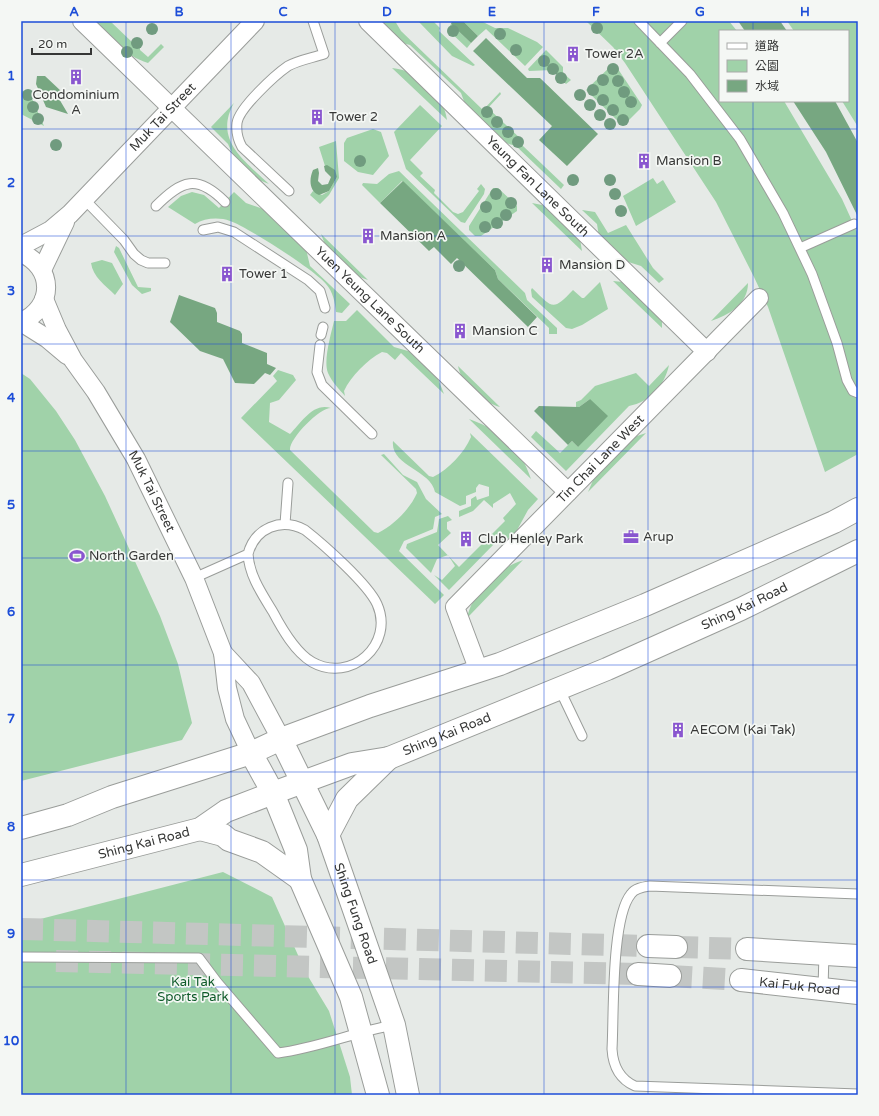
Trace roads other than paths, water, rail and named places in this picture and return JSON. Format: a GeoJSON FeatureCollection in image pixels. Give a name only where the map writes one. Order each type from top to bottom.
{"type":"FeatureCollection","features":[{"type":"Feature","properties":{"kind":"main road"},"geometry":{"type":"LineString","coordinates":[[21,828],[68,814],[112,798],[251,753],[370,706],[500,664],[645,605],[834,522],[858,509]]}},
{"type":"Feature","properties":{"kind":"main road","name":"Shing Kai Road"},"geometry":{"type":"LineString","coordinates":[[21,875],[200,829],[226,811],[302,782],[352,764],[389,758],[559,688],[741,609],[858,552]]}},
{"type":"Feature","properties":{"kind":"main road","name":"Shing Fung Road"},"geometry":{"type":"LineString","coordinates":[[282,740],[328,835],[394,1025],[408,1095]]}},
{"type":"Feature","properties":{"kind":"main road"},"geometry":{"type":"LineString","coordinates":[[251,753],[273,793],[296,850],[300,879],[343,975],[351,997],[378,1095]]}},
{"type":"Feature","properties":{"kind":"main road"},"geometry":{"type":"LineString","coordinates":[[328,835],[347,799],[389,758]]}},
{"type":"Feature","properties":{"kind":"main road"},"geometry":{"type":"LineString","coordinates":[[200,829],[223,835],[229,840],[262,852],[300,879]]}},
{"type":"Feature","properties":{"kind":"main road"},"geometry":{"type":"LineString","coordinates":[[648,946],[676,947]]}},
{"type":"Feature","properties":{"kind":"main road"},"geometry":{"type":"LineString","coordinates":[[747,949],[858,956]]}},
{"type":"Feature","properties":{"kind":"main road"},"geometry":{"type":"LineString","coordinates":[[638,974],[670,976]]}},
{"type":"Feature","properties":{"kind":"main road","name":"Kai Fuk Road"},"geometry":{"type":"LineString","coordinates":[[741,980],[858,993]]}},
{"type":"Feature","properties":{"kind":"street","name":"Yuen Yeung Lane South"},"geometry":{"type":"LineString","coordinates":[[82,21],[568,492]]}},
{"type":"Feature","properties":{"kind":"street","name":"Muk Tai Street"},"geometry":{"type":"LineString","coordinates":[[21,246],[51,230],[70,214],[255,21]]}},
{"type":"Feature","properties":{"kind":"street","name":"Yeung Fan Lane South"},"geometry":{"type":"LineString","coordinates":[[368,21],[707,352]]}},
{"type":"Feature","properties":{"kind":"street","name":"Muk Tai Street"},"geometry":{"type":"LineString","coordinates":[[70,214],[57,237],[42,270],[46,281],[42,305],[33,315],[21,322],[48,339],[74,360]]}},
{"type":"Feature","properties":{"kind":"street"},"geometry":{"type":"LineString","coordinates":[[21,252],[35,261],[42,270]]}},
{"type":"Feature","properties":{"kind":"street","name":"Muk Tai Street"},"geometry":{"type":"LineString","coordinates":[[44,298],[57,330],[74,360],[100,399],[136,459],[194,578],[223,653],[228,688],[235,720],[251,753]]}},
{"type":"Feature","properties":{"kind":"street","name":"Tin Chai Lane West"},"geometry":{"type":"LineString","coordinates":[[479,671],[455,607],[759,298]]}},
{"type":"Feature","properties":{"kind":"street","name":"Muk Tai Street"},"geometry":{"type":"LineString","coordinates":[[223,653],[251,683],[282,740]]}},
{"type":"Feature","properties":{"kind":"lane"},"geometry":{"type":"LineString","coordinates":[[289,191],[242,147],[238,140],[237,122],[245,107],[280,72],[298,62],[324,54],[314,21]]}},
{"type":"Feature","properties":{"kind":"lane"},"geometry":{"type":"LineString","coordinates":[[639,21],[690,74],[740,139],[800,248],[815,281],[837,343],[847,380],[853,391],[858,393]]}},
{"type":"Feature","properties":{"kind":"lane"},"geometry":{"type":"LineString","coordinates":[[660,43],[682,21]]}},
{"type":"Feature","properties":{"kind":"lane"},"geometry":{"type":"LineString","coordinates":[[156,206],[176,188],[192,183],[209,187],[225,202]]}},
{"type":"Feature","properties":{"kind":"lane"},"geometry":{"type":"LineString","coordinates":[[84,199],[126,238],[134,254],[140,260],[148,264],[165,263]]}},
{"type":"Feature","properties":{"kind":"lane"},"geometry":{"type":"LineString","coordinates":[[800,248],[854,224]]}},
{"type":"Feature","properties":{"kind":"lane"},"geometry":{"type":"LineString","coordinates":[[203,230],[218,227],[234,232],[308,280],[320,291],[325,308]]}},
{"type":"Feature","properties":{"kind":"lane"},"geometry":{"type":"LineString","coordinates":[[320,345],[316,372],[322,385],[372,434]]}},
{"type":"Feature","properties":{"kind":"lane"},"geometry":{"type":"LineString","coordinates":[[285,524],[288,483]]}},
{"type":"Feature","properties":{"kind":"lane"},"geometry":{"type":"LineString","coordinates":[[285,524],[299,526],[314,536],[346,566],[376,602],[381,618],[381,627],[377,643],[367,657],[352,666],[336,668],[320,665],[303,654],[286,633],[264,598],[248,565],[248,554],[253,541],[264,531],[278,525],[285,524]]}},
{"type":"Feature","properties":{"kind":"lane"},"geometry":{"type":"LineString","coordinates":[[194,578],[248,554]]}},
{"type":"Feature","properties":{"kind":"lane"},"geometry":{"type":"LineString","coordinates":[[559,688],[582,736]]}},
{"type":"Feature","properties":{"kind":"lane"},"geometry":{"type":"LineString","coordinates":[[858,894],[650,886],[636,889],[627,900],[618,925],[612,1049],[613,1060],[617,1070],[622,1078],[635,1086],[858,1094]]}},
{"type":"Feature","properties":{"kind":"lane"},"geometry":{"type":"LineString","coordinates":[[823,988],[824,954]]}},
{"type":"Feature","properties":{"kind":"lane"},"geometry":{"type":"LineString","coordinates":[[21,957],[199,958],[217,982],[278,1054],[299,1050],[394,1025]]}},
{"type":"Feature","properties":{"kind":"water"},"geometry":{"type":"Polygon","coordinates":[[[452,21],[463,21],[478,36],[471,43],[451,24],[452,21]]]}},
{"type":"Feature","properties":{"kind":"water"},"geometry":{"type":"Polygon","coordinates":[[[738,21],[780,21],[786,30],[744,30],[738,21]]]}},
{"type":"Feature","properties":{"kind":"water"},"geometry":{"type":"Polygon","coordinates":[[[486,38],[527,78],[540,78],[598,134],[567,166],[539,140],[552,126],[473,51],[486,38]]]}},
{"type":"Feature","properties":{"kind":"water"},"geometry":{"type":"Polygon","coordinates":[[[37,76],[45,76],[62,92],[58,97],[68,114],[46,107],[36,84],[37,76]]]}},
{"type":"Feature","properties":{"kind":"water"},"geometry":{"type":"Polygon","coordinates":[[[794,102],[836,102],[858,143],[858,217],[826,152],[794,102]]]}},
{"type":"Feature","properties":{"kind":"water"},"geometry":{"type":"Polygon","coordinates":[[[327,165],[335,170],[337,177],[329,191],[319,195],[313,191],[312,188],[312,173],[313,170],[318,168],[318,181],[322,185],[328,184],[331,177],[325,171],[324,166],[327,165]]]}},
{"type":"Feature","properties":{"kind":"water"},"geometry":{"type":"Polygon","coordinates":[[[403,181],[495,270],[498,279],[537,317],[528,327],[457,258],[451,264],[434,247],[429,251],[380,203],[403,181]]]}},
{"type":"Feature","properties":{"kind":"water"},"geometry":{"type":"Polygon","coordinates":[[[179,295],[215,308],[217,313],[217,322],[240,331],[242,334],[242,343],[267,353],[267,364],[276,368],[270,375],[265,373],[254,384],[235,383],[223,359],[200,351],[170,322],[179,295]]]}},
{"type":"Feature","properties":{"kind":"water"},"geometry":{"type":"Polygon","coordinates":[[[590,399],[608,416],[578,447],[572,441],[568,445],[534,411],[539,406],[579,407],[590,399]]]}},
{"type":"Feature","properties":{"kind":"tunnel"},"geometry":{"type":"LineString","coordinates":[[21,929],[648,946]]}},
{"type":"Feature","properties":{"kind":"tunnel"},"geometry":{"type":"LineString","coordinates":[[676,947],[747,949]]}},
{"type":"Feature","properties":{"kind":"tunnel"},"geometry":{"type":"LineString","coordinates":[[56,961],[638,974]]}},
{"type":"Feature","properties":{"kind":"tunnel"},"geometry":{"type":"LineString","coordinates":[[670,976],[741,980]]}},
{"type":"Feature","properties":{"kind":"place","name":"Tower 2A"},"geometry":{"type":"Point","coordinates":[573,54]}},
{"type":"Feature","properties":{"kind":"place","name":"Condominium A"},"geometry":{"type":"Point","coordinates":[76,77]}},
{"type":"Feature","properties":{"kind":"place","name":"Tower 2"},"geometry":{"type":"Point","coordinates":[317,117]}},
{"type":"Feature","properties":{"kind":"place","name":"Mansion B"},"geometry":{"type":"Point","coordinates":[644,161]}},
{"type":"Feature","properties":{"kind":"place","name":"Mansion A"},"geometry":{"type":"Point","coordinates":[368,236]}},
{"type":"Feature","properties":{"kind":"place","name":"Mansion D"},"geometry":{"type":"Point","coordinates":[547,265]}},
{"type":"Feature","properties":{"kind":"place","name":"Tower 1"},"geometry":{"type":"Point","coordinates":[227,274]}},
{"type":"Feature","properties":{"kind":"place","name":"Mansion C"},"geometry":{"type":"Point","coordinates":[460,331]}},
{"type":"Feature","properties":{"kind":"place","name":"Arup"},"geometry":{"type":"Point","coordinates":[631,537]}},
{"type":"Feature","properties":{"kind":"place","name":"Club Henley Park"},"geometry":{"type":"Point","coordinates":[466,539]}},
{"type":"Feature","properties":{"kind":"place","name":"North Garden"},"geometry":{"type":"Point","coordinates":[77,556]}},
{"type":"Feature","properties":{"kind":"place","name":"AECOM (Kai Tak)"},"geometry":{"type":"Point","coordinates":[678,730]}},
{"type":"Feature","properties":{"kind":"park label","name":"Kai Tak Sports Park"},"geometry":{"type":"Point","coordinates":[193,990]}}]}
